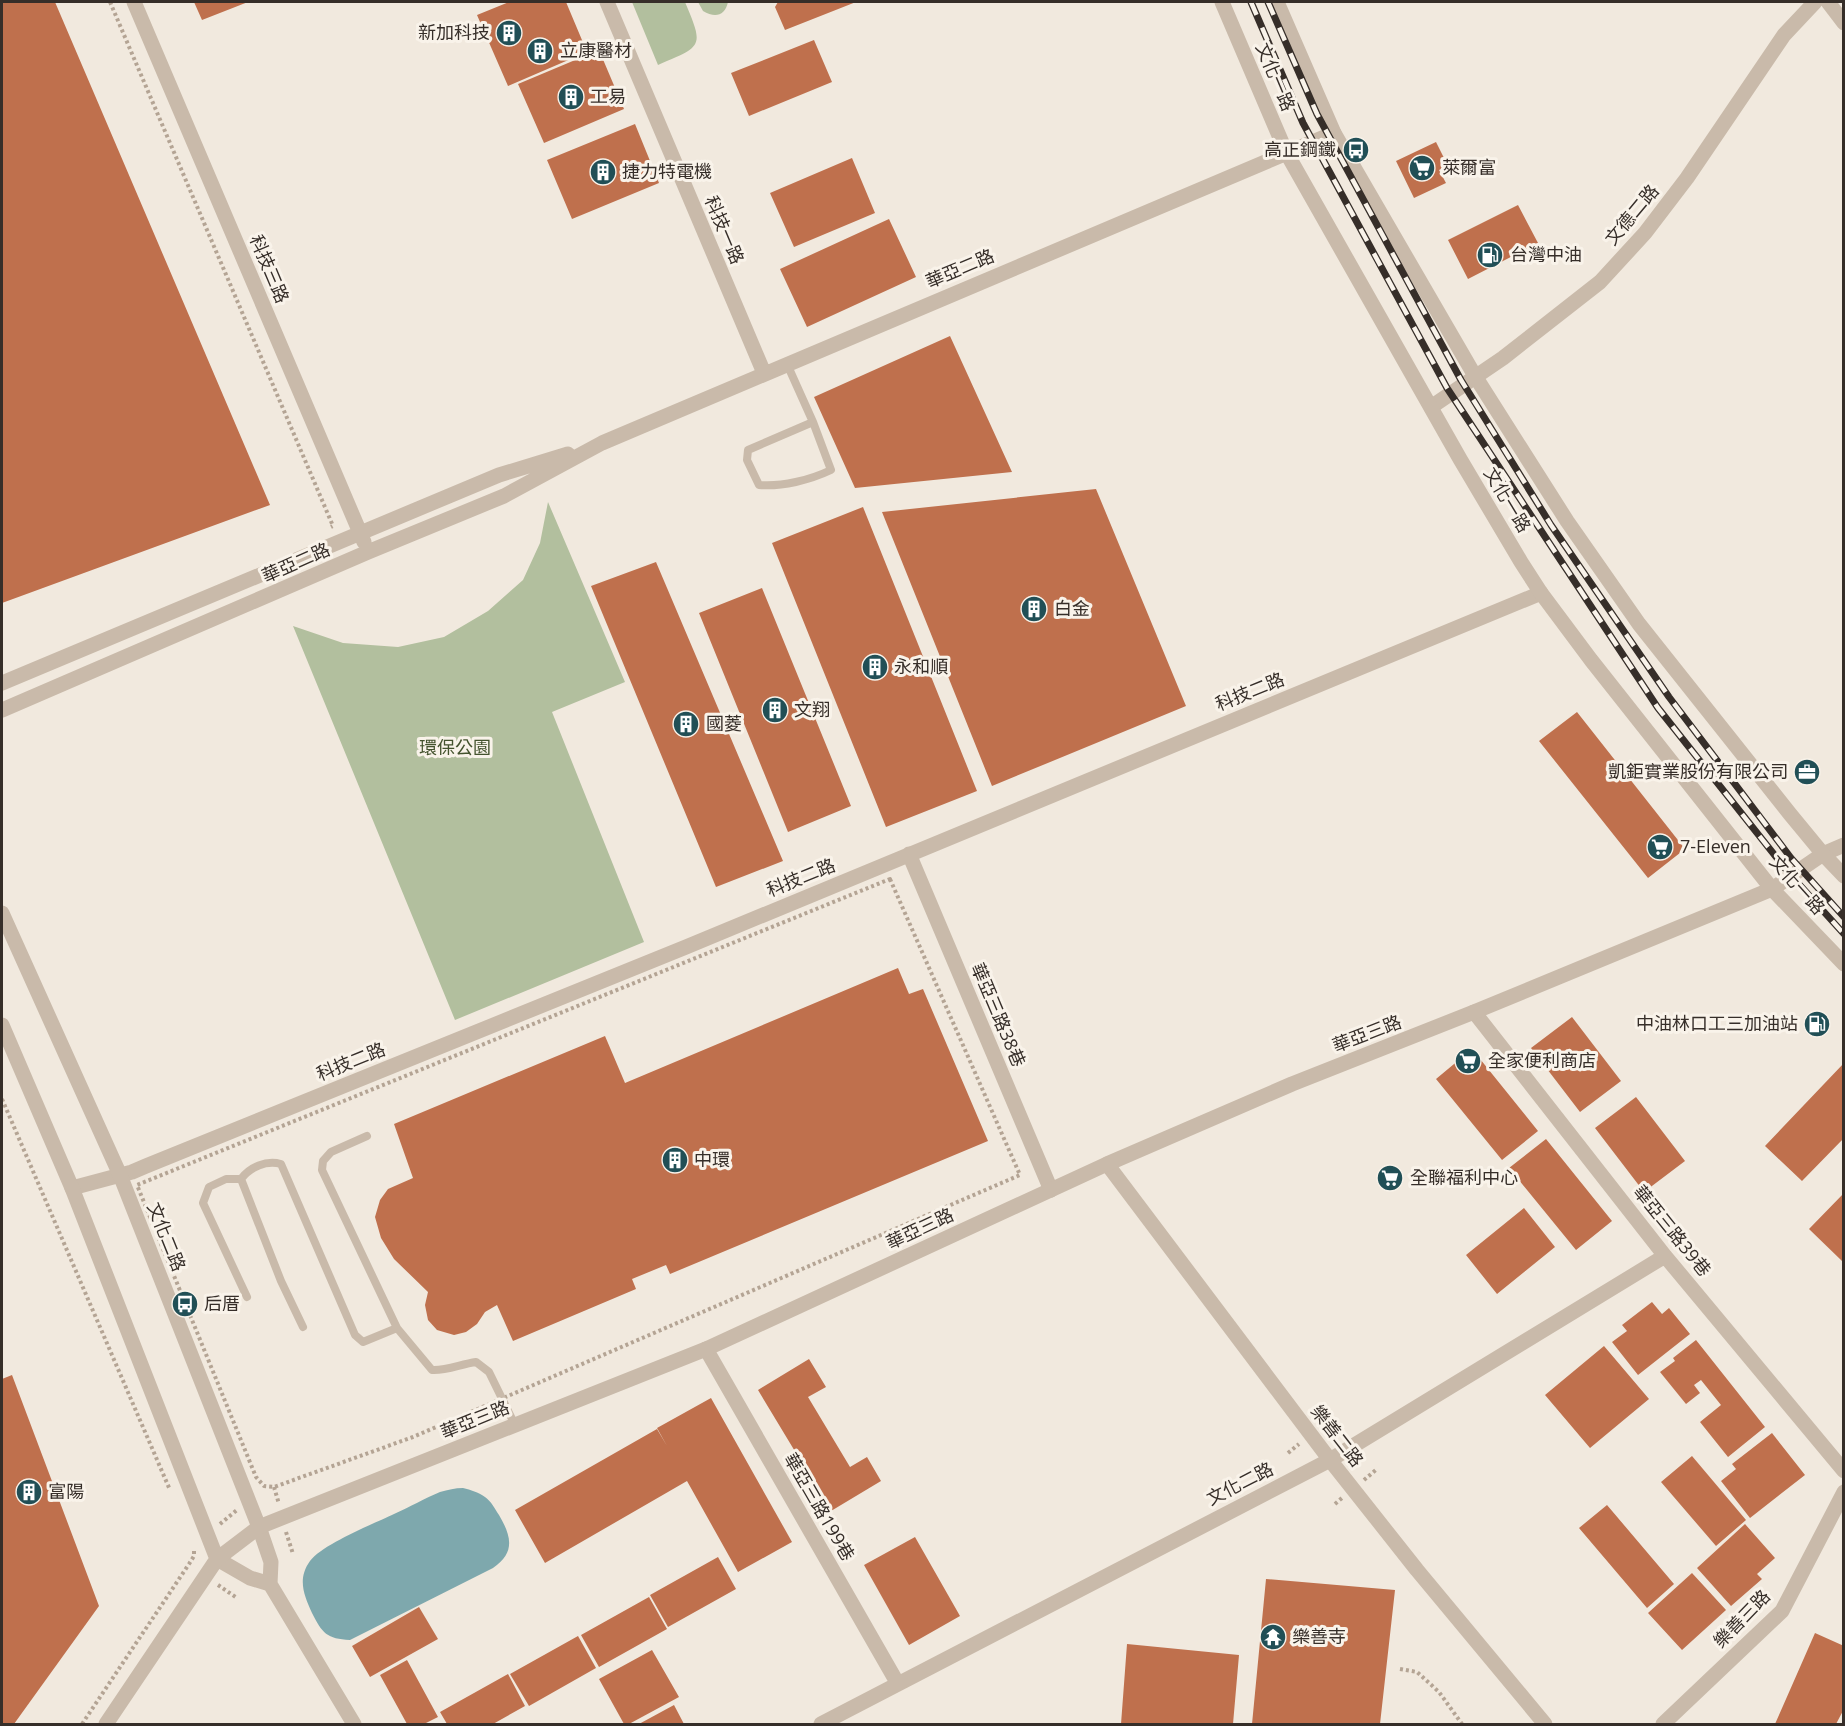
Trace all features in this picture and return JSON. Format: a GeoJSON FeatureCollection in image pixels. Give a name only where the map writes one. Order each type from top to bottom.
{"type":"FeatureCollection","features":[{"type":"Feature","properties":{"kind":"street","name":"科技三路"},"geometry":{"type":"LineString","coordinates":[[134,2],[368,552]]}},
{"type":"Feature","properties":{"kind":"street","name":"科技一路"},"geometry":{"type":"LineString","coordinates":[[607,2],[764,373]]}},
{"type":"Feature","properties":{"kind":"street","name":"文化一路"},"geometry":{"type":"LineString","coordinates":[[1222,2],[1286,152],[1431,407],[1541,593],[1591,660],[1772,889],[1844,964]]}},
{"type":"Feature","properties":{"kind":"street","name":"文化一路"},"geometry":{"type":"LineString","coordinates":[[1277,2],[1334,133],[1475,376],[1567,521],[1639,624],[1823,854],[1844,876]]}},
{"type":"Feature","properties":{"kind":"street","name":"文德二路"},"geometry":{"type":"LineString","coordinates":[[1431,407],[1503,358],[1600,282],[1645,233],[1687,178],[1785,35],[1815,2]]}},
{"type":"Feature","properties":{"kind":"street"},"geometry":{"type":"LineString","coordinates":[[1828,2],[1844,23]]}},
{"type":"Feature","properties":{"kind":"street","name":"華亞二路"},"geometry":{"type":"LineString","coordinates":[[2,710],[368,552],[504,496],[602,443],[1334,133]]}},
{"type":"Feature","properties":{"kind":"street","name":"華亞二路"},"geometry":{"type":"LineString","coordinates":[[2,683],[499,475],[602,443]]}},
{"type":"Feature","properties":{"kind":"street","name":"科技二路"},"geometry":{"type":"LineString","coordinates":[[72,1188],[158,1162],[1541,593]]}},
{"type":"Feature","properties":{"kind":"street","name":"華亞三路"},"geometry":{"type":"LineString","coordinates":[[106,1725],[218,1559],[259,1527],[706,1349],[1107,1164],[1292,1084],[1772,889],[1823,854],[1844,845]]}},
{"type":"Feature","properties":{"kind":"street","name":"華亞三路38巷"},"geometry":{"type":"LineString","coordinates":[[909,854],[1051,1190]]}},
{"type":"Feature","properties":{"kind":"street","name":"文化二路"},"geometry":{"type":"LineString","coordinates":[[2,913],[120,1175],[249,1499],[271,1562],[270,1584],[354,1725]]}},
{"type":"Feature","properties":{"kind":"street","name":"華亞三路39巷"},"geometry":{"type":"LineString","coordinates":[[1474,1012],[1665,1256],[1844,1471]]}},
{"type":"Feature","properties":{"kind":"street"},"geometry":{"type":"LineString","coordinates":[[2,1025],[72,1188],[218,1559],[250,1578],[270,1584]]}},
{"type":"Feature","properties":{"kind":"street","name":"樂善二路"},"geometry":{"type":"LineString","coordinates":[[1107,1164],[1330,1460],[1545,1725]]}},
{"type":"Feature","properties":{"kind":"street","name":"文化二路"},"geometry":{"type":"LineString","coordinates":[[820,1725],[1330,1460],[1665,1256]]}},
{"type":"Feature","properties":{"kind":"street","name":"華亞三路199巷"},"geometry":{"type":"LineString","coordinates":[[706,1349],[898,1684]]}},
{"type":"Feature","properties":{"kind":"street","name":"樂善三路"},"geometry":{"type":"LineString","coordinates":[[1663,1725],[1782,1611],[1844,1492]]}},
{"type":"Feature","properties":{"kind":"lane"},"geometry":{"type":"LineString","coordinates":[[787,364],[813,422],[831,470],[818,476],[770,486],[759,485],[747,460],[748,450],[813,422]]}},
{"type":"Feature","properties":{"kind":"lane"},"geometry":{"type":"LineString","coordinates":[[367,1136],[331,1152],[323,1161],[322,1170],[398,1328],[432,1370],[476,1362],[489,1372],[515,1425]]}},
{"type":"Feature","properties":{"kind":"lane"},"geometry":{"type":"LineString","coordinates":[[241,1179],[248,1169],[272,1162],[281,1164],[355,1335],[363,1342],[398,1328]]}},
{"type":"Feature","properties":{"kind":"lane"},"geometry":{"type":"LineString","coordinates":[[241,1179],[226,1179],[209,1187],[203,1203],[247,1297]]}},
{"type":"Feature","properties":{"kind":"lane"},"geometry":{"type":"LineString","coordinates":[[241,1179],[281,1281],[303,1327]]}},
{"type":"Feature","properties":{"kind":"path"},"geometry":{"type":"LineString","coordinates":[[110,2],[333,526],[322,531]]}},
{"type":"Feature","properties":{"kind":"path"},"geometry":{"type":"LineString","coordinates":[[890,879],[1020,1174],[413,1437],[274,1487],[264,1486],[256,1476],[137,1185],[890,879]]}},
{"type":"Feature","properties":{"kind":"path"},"geometry":{"type":"LineString","coordinates":[[2,1099],[173,1498]]}},
{"type":"Feature","properties":{"kind":"path"},"geometry":{"type":"LineString","coordinates":[[82,1725],[189,1564],[194,1556],[195,1547],[264,1486]]}},
{"type":"Feature","properties":{"kind":"path"},"geometry":{"type":"LineString","coordinates":[[1400,1670],[1417,1672],[1439,1692],[1462,1725]]}},
{"type":"Feature","properties":{"kind":"green space"},"geometry":{"type":"Polygon","coordinates":[[[632,2],[685,2],[695,28],[696,43],[691,49],[658,65],[632,2]]]}},
{"type":"Feature","properties":{"kind":"green space"},"geometry":{"type":"Polygon","coordinates":[[[698,2],[728,2],[722,13],[712,15],[703,11],[698,2]]]}},
{"type":"Feature","properties":{"kind":"green space","name":"環保公園"},"geometry":{"type":"Polygon","coordinates":[[[548,502],[625,682],[552,712],[644,942],[455,1020],[293,626],[343,643],[398,647],[444,637],[488,611],[523,580],[540,543],[548,502]]]}},
{"type":"Feature","properties":{"kind":"water"},"geometry":{"type":"Polygon","coordinates":[[[463,1488],[477,1492],[487,1499],[507,1530],[508,1550],[500,1562],[493,1568],[350,1640],[326,1634],[312,1613],[303,1587],[304,1574],[310,1561],[337,1541],[362,1529],[440,1492],[463,1488]]]}},
{"type":"Feature","properties":{"kind":"building"},"geometry":{"type":"Polygon","coordinates":[[[2,2],[55,2],[270,505],[2,603],[2,2]]]}},
{"type":"Feature","properties":{"kind":"building"},"geometry":{"type":"Polygon","coordinates":[[[194,2],[248,2],[202,20],[194,2]]]}},
{"type":"Feature","properties":{"kind":"building"},"geometry":{"type":"Polygon","coordinates":[[[509,2],[566,2],[587,52],[508,86],[477,15],[509,2]]]}},
{"type":"Feature","properties":{"kind":"building"},"geometry":{"type":"Polygon","coordinates":[[[778,2],[856,2],[785,30],[775,7],[778,2]]]}},
{"type":"Feature","properties":{"kind":"building"},"geometry":{"type":"Polygon","coordinates":[[[814,40],[832,82],[749,116],[731,73],[814,40]]]}},
{"type":"Feature","properties":{"kind":"building","name":"工易"},"geometry":{"type":"Polygon","coordinates":[[[599,50],[624,109],[544,143],[518,84],[599,50]]]}},
{"type":"Feature","properties":{"kind":"building","name":"捷力特電機"},"geometry":{"type":"Polygon","coordinates":[[[635,124],[659,183],[572,219],[547,160],[635,124]]]}},
{"type":"Feature","properties":{"kind":"building","name":"萊爾富"},"geometry":{"type":"Polygon","coordinates":[[[1436,142],[1448,166],[1439,170],[1446,183],[1414,198],[1396,161],[1436,142]]]}},
{"type":"Feature","properties":{"kind":"building"},"geometry":{"type":"Polygon","coordinates":[[[852,158],[875,213],[794,247],[770,193],[852,158]]]}},
{"type":"Feature","properties":{"kind":"building"},"geometry":{"type":"Polygon","coordinates":[[[1518,205],[1538,243],[1468,279],[1448,240],[1518,205]]]}},
{"type":"Feature","properties":{"kind":"building"},"geometry":{"type":"Polygon","coordinates":[[[889,219],[916,277],[807,327],[780,269],[889,219]]]}},
{"type":"Feature","properties":{"kind":"building"},"geometry":{"type":"Polygon","coordinates":[[[950,336],[1012,472],[855,488],[814,397],[950,336]]]}},
{"type":"Feature","properties":{"kind":"building","name":"白金"},"geometry":{"type":"Polygon","coordinates":[[[1096,489],[1186,706],[992,786],[882,512],[1096,489]]]}},
{"type":"Feature","properties":{"kind":"building","name":"永和順"},"geometry":{"type":"Polygon","coordinates":[[[863,507],[977,791],[886,827],[772,543],[863,507]]]}},
{"type":"Feature","properties":{"kind":"building","name":"國菱"},"geometry":{"type":"Polygon","coordinates":[[[656,562],[783,861],[716,887],[591,586],[656,562]]]}},
{"type":"Feature","properties":{"kind":"building","name":"文翔"},"geometry":{"type":"Polygon","coordinates":[[[762,588],[851,806],[788,832],[699,613],[762,588]]]}},
{"type":"Feature","properties":{"kind":"building"},"geometry":{"type":"Polygon","coordinates":[[[1577,712],[1685,849],[1648,878],[1539,741],[1577,712]]]}},
{"type":"Feature","properties":{"kind":"building","name":"中環"},"geometry":{"type":"Polygon","coordinates":[[[898,968],[909,994],[923,989],[988,1141],[670,1274],[666,1265],[632,1279],[636,1289],[513,1341],[497,1305],[485,1312],[477,1324],[466,1332],[454,1335],[437,1330],[428,1320],[425,1305],[428,1292],[394,1259],[381,1238],[375,1217],[380,1200],[388,1189],[413,1178],[394,1124],[605,1036],[625,1083],[898,968]]]}},
{"type":"Feature","properties":{"kind":"building"},"geometry":{"type":"Polygon","coordinates":[[[1572,1017],[1621,1081],[1580,1112],[1531,1048],[1572,1017]]]}},
{"type":"Feature","properties":{"kind":"building"},"geometry":{"type":"Polygon","coordinates":[[[1472,1049],[1538,1131],[1502,1160],[1436,1079],[1472,1049]]]}},
{"type":"Feature","properties":{"kind":"building"},"geometry":{"type":"Polygon","coordinates":[[[1844,1063],[1844,1138],[1802,1181],[1765,1146],[1844,1063]]]}},
{"type":"Feature","properties":{"kind":"building"},"geometry":{"type":"Polygon","coordinates":[[[1636,1097],[1685,1161],[1644,1192],[1595,1128],[1636,1097]]]}},
{"type":"Feature","properties":{"kind":"building"},"geometry":{"type":"Polygon","coordinates":[[[1546,1139],[1612,1221],[1576,1250],[1509,1168],[1546,1139]]]}},
{"type":"Feature","properties":{"kind":"building"},"geometry":{"type":"Polygon","coordinates":[[[1844,1193],[1844,1260],[1842,1261],[1809,1229],[1844,1193]]]}},
{"type":"Feature","properties":{"kind":"building"},"geometry":{"type":"Polygon","coordinates":[[[1524,1208],[1555,1247],[1497,1294],[1466,1255],[1524,1208]]]}},
{"type":"Feature","properties":{"kind":"building"},"geometry":{"type":"Polygon","coordinates":[[[1652,1302],[1662,1314],[1669,1308],[1690,1334],[1638,1375],[1612,1342],[1627,1331],[1622,1325],[1652,1302]]]}},
{"type":"Feature","properties":{"kind":"building"},"geometry":{"type":"Polygon","coordinates":[[[1696,1340],[1765,1427],[1728,1457],[1700,1422],[1721,1405],[1701,1380],[1694,1385],[1700,1393],[1686,1404],[1660,1372],[1675,1361],[1673,1358],[1696,1340]]]}},
{"type":"Feature","properties":{"kind":"building"},"geometry":{"type":"Polygon","coordinates":[[[1604,1346],[1649,1399],[1590,1448],[1545,1395],[1604,1346]]]}},
{"type":"Feature","properties":{"kind":"building"},"geometry":{"type":"Polygon","coordinates":[[[809,1359],[826,1387],[808,1397],[850,1467],[867,1457],[881,1481],[831,1511],[758,1390],[809,1359]]]}},
{"type":"Feature","properties":{"kind":"building","name":"富陽"},"geometry":{"type":"Polygon","coordinates":[[[12,1375],[99,1606],[14,1724],[2,1724],[2,1379],[12,1375]]]}},
{"type":"Feature","properties":{"kind":"building"},"geometry":{"type":"Polygon","coordinates":[[[711,1398],[792,1542],[738,1572],[687,1481],[545,1563],[515,1510],[657,1429],[667,1446],[657,1428],[711,1398]]]}},
{"type":"Feature","properties":{"kind":"building"},"geometry":{"type":"Polygon","coordinates":[[[1772,1433],[1805,1475],[1750,1518],[1721,1481],[1736,1469],[1732,1464],[1772,1433]]]}},
{"type":"Feature","properties":{"kind":"building"},"geometry":{"type":"Polygon","coordinates":[[[1692,1456],[1746,1520],[1716,1546],[1661,1482],[1692,1456]]]}},
{"type":"Feature","properties":{"kind":"building"},"geometry":{"type":"Polygon","coordinates":[[[1607,1505],[1674,1584],[1647,1608],[1579,1528],[1607,1505]]]}},
{"type":"Feature","properties":{"kind":"building"},"geometry":{"type":"Polygon","coordinates":[[[1745,1524],[1775,1558],[1757,1574],[1762,1579],[1731,1606],[1697,1568],[1745,1524]]]}},
{"type":"Feature","properties":{"kind":"building"},"geometry":{"type":"Polygon","coordinates":[[[915,1537],[960,1616],[909,1645],[864,1565],[915,1537]]]}},
{"type":"Feature","properties":{"kind":"building"},"geometry":{"type":"Polygon","coordinates":[[[718,1557],[736,1589],[668,1627],[650,1595],[718,1557]]]}},
{"type":"Feature","properties":{"kind":"building"},"geometry":{"type":"Polygon","coordinates":[[[1692,1573],[1726,1610],[1682,1650],[1648,1613],[1692,1573]]]}},
{"type":"Feature","properties":{"kind":"building","name":"樂善寺"},"geometry":{"type":"Polygon","coordinates":[[[1266,1579],[1395,1590],[1380,1724],[1252,1724],[1266,1579]]]}},
{"type":"Feature","properties":{"kind":"building"},"geometry":{"type":"Polygon","coordinates":[[[649,1597],[667,1629],[599,1667],[581,1635],[649,1597]]]}},
{"type":"Feature","properties":{"kind":"building"},"geometry":{"type":"Polygon","coordinates":[[[419,1607],[438,1639],[370,1677],[352,1646],[419,1607]]]}},
{"type":"Feature","properties":{"kind":"building"},"geometry":{"type":"Polygon","coordinates":[[[1815,1633],[1844,1646],[1844,1709],[1836,1724],[1775,1724],[1815,1633]]]}},
{"type":"Feature","properties":{"kind":"building"},"geometry":{"type":"Polygon","coordinates":[[[578,1636],[596,1668],[529,1706],[510,1674],[578,1636]]]}},
{"type":"Feature","properties":{"kind":"building"},"geometry":{"type":"Polygon","coordinates":[[[1127,1644],[1239,1655],[1233,1724],[1121,1724],[1127,1644]]]}},
{"type":"Feature","properties":{"kind":"building"},"geometry":{"type":"Polygon","coordinates":[[[652,1650],[679,1697],[629,1724],[624,1724],[599,1679],[652,1650]]]}},
{"type":"Feature","properties":{"kind":"building"},"geometry":{"type":"Polygon","coordinates":[[[407,1660],[438,1717],[424,1724],[407,1724],[380,1675],[407,1660]]]}},
{"type":"Feature","properties":{"kind":"building"},"geometry":{"type":"Polygon","coordinates":[[[508,1674],[525,1706],[493,1724],[447,1724],[440,1712],[508,1674]]]}},
{"type":"Feature","properties":{"kind":"building"},"geometry":{"type":"Polygon","coordinates":[[[674,1705],[684,1724],[639,1724],[674,1705]]]}},
{"type":"Feature","properties":{"kind":"railway"},"geometry":{"type":"LineString","coordinates":[[1251,2],[1303,123],[1447,388],[1658,708],[1788,872],[1844,934]]}},
{"type":"Feature","properties":{"kind":"railway"},"geometry":{"type":"LineString","coordinates":[[1268,2],[1317,114],[1461,380],[1551,525],[1669,697],[1791,858],[1844,917]]}},
{"type":"Feature","properties":{"kind":"place","name":"新加科技"},"geometry":{"type":"Point","coordinates":[509,33]}},
{"type":"Feature","properties":{"kind":"place","name":"立康醫材"},"geometry":{"type":"Point","coordinates":[540,51]}},
{"type":"Feature","properties":{"kind":"place","name":"工易"},"geometry":{"type":"Point","coordinates":[571,97]}},
{"type":"Feature","properties":{"kind":"place","name":"高正鋼鐵"},"geometry":{"type":"Point","coordinates":[1356,150]}},
{"type":"Feature","properties":{"kind":"place","name":"萊爾富"},"geometry":{"type":"Point","coordinates":[1422,168]}},
{"type":"Feature","properties":{"kind":"place","name":"捷力特電機"},"geometry":{"type":"Point","coordinates":[603,172]}},
{"type":"Feature","properties":{"kind":"place","name":"台灣中油"},"geometry":{"type":"Point","coordinates":[1490,255]}},
{"type":"Feature","properties":{"kind":"place","name":"白金"},"geometry":{"type":"Point","coordinates":[1034,609]}},
{"type":"Feature","properties":{"kind":"place","name":"永和順"},"geometry":{"type":"Point","coordinates":[875,667]}},
{"type":"Feature","properties":{"kind":"place","name":"文翔"},"geometry":{"type":"Point","coordinates":[775,710]}},
{"type":"Feature","properties":{"kind":"place","name":"國菱"},"geometry":{"type":"Point","coordinates":[686,724]}},
{"type":"Feature","properties":{"kind":"place","name":"凱鉅實業股份有限公司"},"geometry":{"type":"Point","coordinates":[1807,772]}},
{"type":"Feature","properties":{"kind":"place","name":"7-Eleven"},"geometry":{"type":"Point","coordinates":[1660,847]}},
{"type":"Feature","properties":{"kind":"place","name":"中油林口工三加油站"},"geometry":{"type":"Point","coordinates":[1817,1024]}},
{"type":"Feature","properties":{"kind":"place","name":"全家便利商店"},"geometry":{"type":"Point","coordinates":[1468,1061]}},
{"type":"Feature","properties":{"kind":"place","name":"中環"},"geometry":{"type":"Point","coordinates":[675,1160]}},
{"type":"Feature","properties":{"kind":"place","name":"全聯福利中心"},"geometry":{"type":"Point","coordinates":[1390,1178]}},
{"type":"Feature","properties":{"kind":"place","name":"后厝"},"geometry":{"type":"Point","coordinates":[185,1304]}},
{"type":"Feature","properties":{"kind":"place","name":"富陽"},"geometry":{"type":"Point","coordinates":[29,1492]}},
{"type":"Feature","properties":{"kind":"place","name":"樂善寺"},"geometry":{"type":"Point","coordinates":[1273,1637]}}]}
